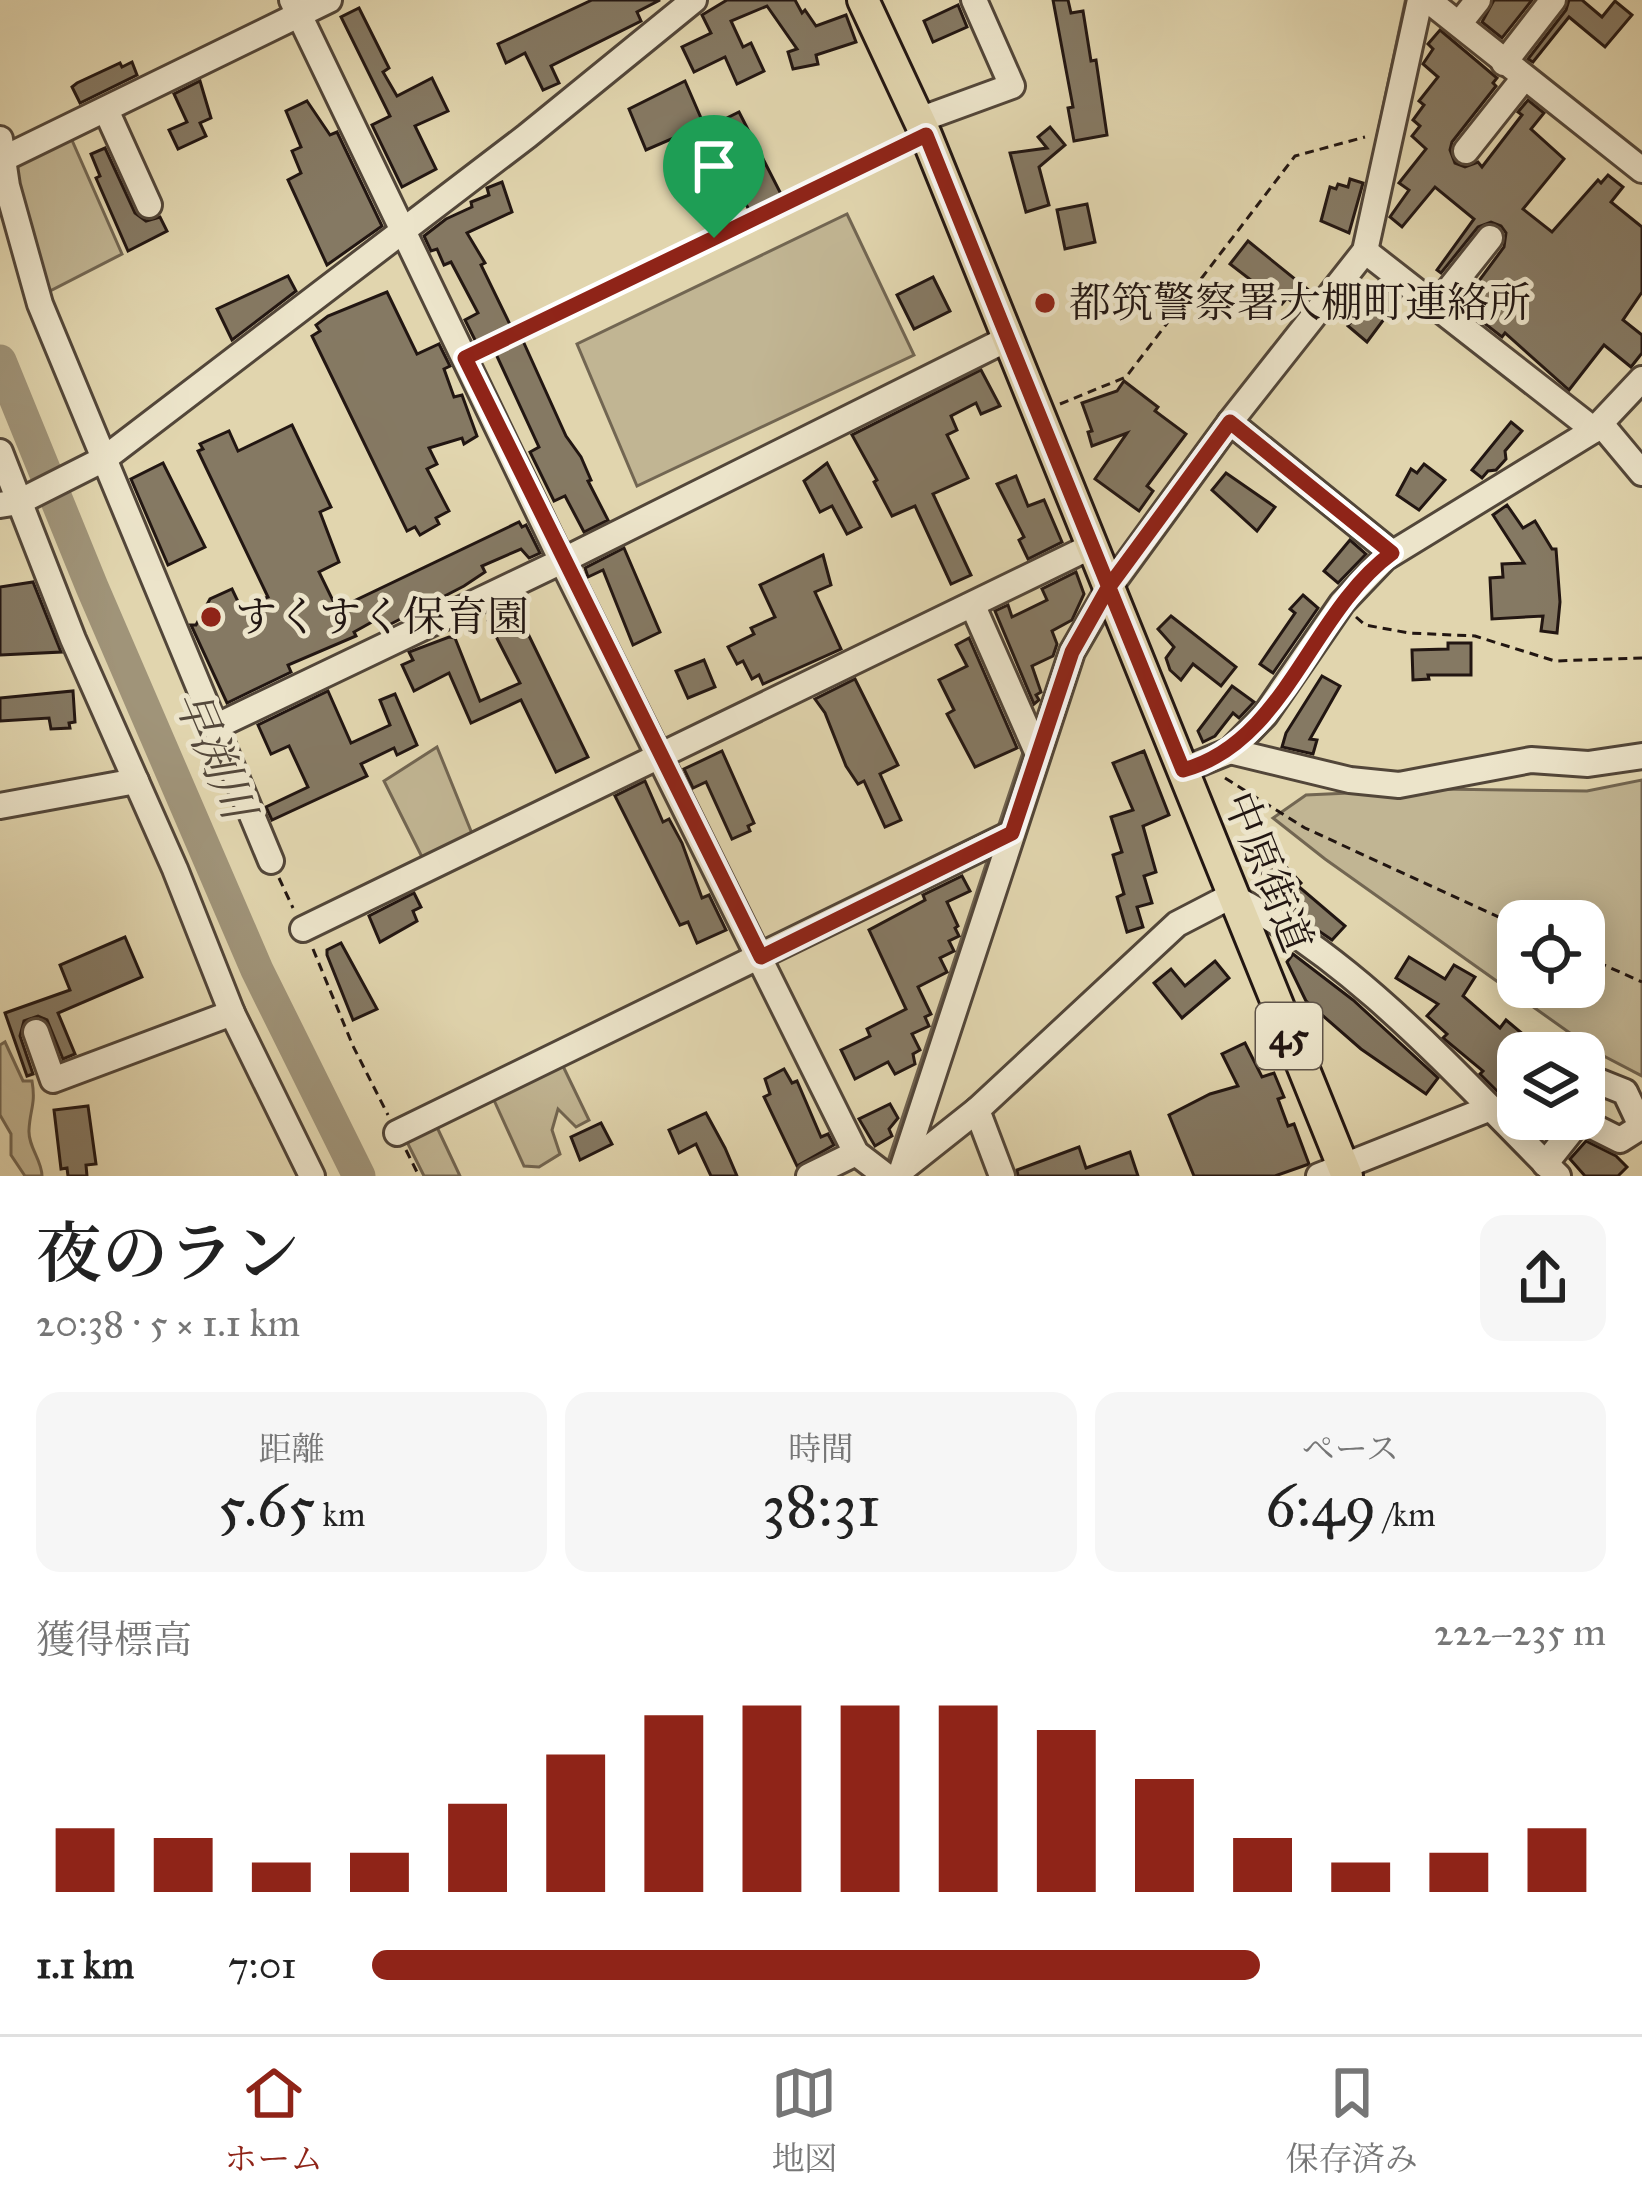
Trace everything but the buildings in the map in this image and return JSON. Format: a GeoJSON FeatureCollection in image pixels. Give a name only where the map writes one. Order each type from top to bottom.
{"type":"FeatureCollection","features":[{"type":"Feature","properties":{"kind":"main road","name":"中原街道"},"geometry":{"type":"LineString","coordinates":[[863,0],[922,128],[1108,588],[1194,767],[1232,896],[1337,1173]]}},
{"type":"Feature","properties":{"kind":"street"},"geometry":{"type":"LineString","coordinates":[[271,860],[40,304],[7,186],[2,149],[106,110],[295,7],[329,0]]}},
{"type":"Feature","properties":{"kind":"street"},"geometry":{"type":"LineString","coordinates":[[9,504],[104,458],[405,230],[694,0]]}},
{"type":"Feature","properties":{"kind":"street"},"geometry":{"type":"LineString","coordinates":[[922,128],[1012,86],[974,0]]}},
{"type":"Feature","properties":{"kind":"street"},"geometry":{"type":"LineString","coordinates":[[884,1168],[1010,834],[1072,652],[1108,588],[1365,250],[1424,0],[1642,170]]}},
{"type":"Feature","properties":{"kind":"street"},"geometry":{"type":"LineString","coordinates":[[1459,24],[1478,0]]}},
{"type":"Feature","properties":{"kind":"street"},"geometry":{"type":"LineString","coordinates":[[1466,151],[1553,0]]}},
{"type":"Feature","properties":{"kind":"street"},"geometry":{"type":"LineString","coordinates":[[295,7],[562,560],[761,957],[884,1168]]}},
{"type":"Feature","properties":{"kind":"street"},"geometry":{"type":"LineString","coordinates":[[106,110],[148,205]]}},
{"type":"Feature","properties":{"kind":"street"},"geometry":{"type":"LineString","coordinates":[[1436,307],[1490,238]]}},
{"type":"Feature","properties":{"kind":"street"},"geometry":{"type":"LineString","coordinates":[[1365,250],[1597,427],[1642,473]]}},
{"type":"Feature","properties":{"kind":"street"},"geometry":{"type":"LineString","coordinates":[[215,727],[1007,339]]}},
{"type":"Feature","properties":{"kind":"street"},"geometry":{"type":"LineString","coordinates":[[1194,767],[1230,751],[1265,715],[1342,603],[1392,553],[1597,427],[1642,379]]}},
{"type":"Feature","properties":{"kind":"street"},"geometry":{"type":"LineString","coordinates":[[1230,422],[1392,553]]}},
{"type":"Feature","properties":{"kind":"street"},"geometry":{"type":"LineString","coordinates":[[0,452],[9,504],[136,782],[232,1013],[312,1176]]}},
{"type":"Feature","properties":{"kind":"street"},"geometry":{"type":"LineString","coordinates":[[303,928],[1092,546]]}},
{"type":"Feature","properties":{"kind":"street"},"geometry":{"type":"LineString","coordinates":[[973,606],[1038,754]]}},
{"type":"Feature","properties":{"kind":"street"},"geometry":{"type":"LineString","coordinates":[[1230,751],[1350,780],[1399,784],[1531,760],[1588,764],[1642,756]]}},
{"type":"Feature","properties":{"kind":"street"},"geometry":{"type":"LineString","coordinates":[[0,806],[136,782]]}},
{"type":"Feature","properties":{"kind":"street"},"geometry":{"type":"LineString","coordinates":[[397,1133],[1010,834]]}},
{"type":"Feature","properties":{"kind":"street"},"geometry":{"type":"LineString","coordinates":[[809,1176],[884,1168],[977,1110],[1177,924],[1232,896],[1273,917],[1350,977],[1497,1114]]}},
{"type":"Feature","properties":{"kind":"street"},"geometry":{"type":"LineString","coordinates":[[36,1032],[53,1080],[232,1013]]}},
{"type":"Feature","properties":{"kind":"street"},"geometry":{"type":"LineString","coordinates":[[1526,1140],[1551,1170],[1580,1120],[1620,1140],[1642,1126],[1624,1092],[1605,1084]]}},
{"type":"Feature","properties":{"kind":"street"},"geometry":{"type":"LineString","coordinates":[[1337,1173],[1488,1109]]}},
{"type":"Feature","properties":{"kind":"street"},"geometry":{"type":"LineString","coordinates":[[977,1110],[1003,1176]]}},
{"type":"Feature","properties":{"kind":"path"},"geometry":{"type":"LineString","coordinates":[[465,358],[922,128]]}},
{"type":"Feature","properties":{"kind":"path"},"geometry":{"type":"LineString","coordinates":[[1036,413],[1126,377],[1295,156],[1366,137]]}},
{"type":"Feature","properties":{"kind":"path"},"geometry":{"type":"LineString","coordinates":[[1342,603],[1365,625],[1475,636],[1555,662],[1642,658]]}},
{"type":"Feature","properties":{"kind":"path"},"geometry":{"type":"LineString","coordinates":[[1194,767],[1305,828],[1497,916]]}},
{"type":"Feature","properties":{"kind":"path"},"geometry":{"type":"LineString","coordinates":[[271,860],[353,1046],[419,1176]]}},
{"type":"Feature","properties":{"kind":"path"},"geometry":{"type":"LineString","coordinates":[[1605,965],[1642,982]]}},
{"type":"Feature","properties":{"kind":"shaded area"},"geometry":{"type":"Polygon","coordinates":[[[71,138],[122,254],[46,293],[9,165],[71,138]]]}},
{"type":"Feature","properties":{"kind":"shaded area"},"geometry":{"type":"Polygon","coordinates":[[[847,214],[914,355],[637,486],[577,344],[847,214]]]}},
{"type":"Feature","properties":{"kind":"shaded area"},"geometry":{"type":"Polygon","coordinates":[[[437,747],[473,836],[424,861],[384,781],[437,747]]]}},
{"type":"Feature","properties":{"kind":"shaded area"},"geometry":{"type":"Polygon","coordinates":[[[1642,780],[1642,1076],[1605,1057],[1605,1032],[1568,1032],[1535,1008],[1605,1008],[1605,900],[1497,900],[1497,981],[1273,818],[1306,795],[1437,789],[1587,791],[1642,780]]]}},
{"type":"Feature","properties":{"kind":"shaded area"},"geometry":{"type":"Polygon","coordinates":[[[5,1042],[23,1081],[32,1081],[29,1136],[42,1176],[25,1176],[11,1155],[11,1134],[0,1115],[0,1045],[5,1042]]]}},
{"type":"Feature","properties":{"kind":"shaded area"},"geometry":{"type":"Polygon","coordinates":[[[561,1062],[589,1120],[576,1127],[558,1109],[552,1130],[560,1154],[539,1167],[524,1166],[493,1098],[561,1062]]]}},
{"type":"Feature","properties":{"kind":"shaded area"},"geometry":{"type":"Polygon","coordinates":[[[435,1123],[460,1176],[424,1176],[405,1138],[435,1123]]]}},
{"type":"Feature","properties":{"kind":"waterway"},"geometry":{"type":"LineString","coordinates":[[1377,143],[1407,0]]}},
{"type":"Feature","properties":{"kind":"waterway","name":"早渕川"},"geometry":{"type":"LineString","coordinates":[[0,361],[257,970],[359,1176]]}},
{"type":"Feature","properties":{"kind":"waterway"},"geometry":{"type":"LineString","coordinates":[[998,832],[1026,748]]}},
{"type":"Feature","properties":{"kind":"waterway"},"geometry":{"type":"LineString","coordinates":[[887,1169],[992,851]]}},
{"type":"Feature","properties":{"kind":"place","name":"都筑警察署大棚町連絡所"},"geometry":{"type":"Point","coordinates":[1045,303]}},
{"type":"Feature","properties":{"kind":"place","name":"すくすく保育園"},"geometry":{"type":"Point","coordinates":[211,617]}},
{"type":"Feature","properties":{"kind":"route"},"geometry":{"type":"LineString","coordinates":[[714,238],[465,358],[761,957],[1012,833],[1072,652],[1108,588],[1230,422],[1392,553],[1342,603],[1265,715],[1230,751],[1183,770],[1108,588],[1092,546],[1036,413],[926,135],[714,238]]}}]}
